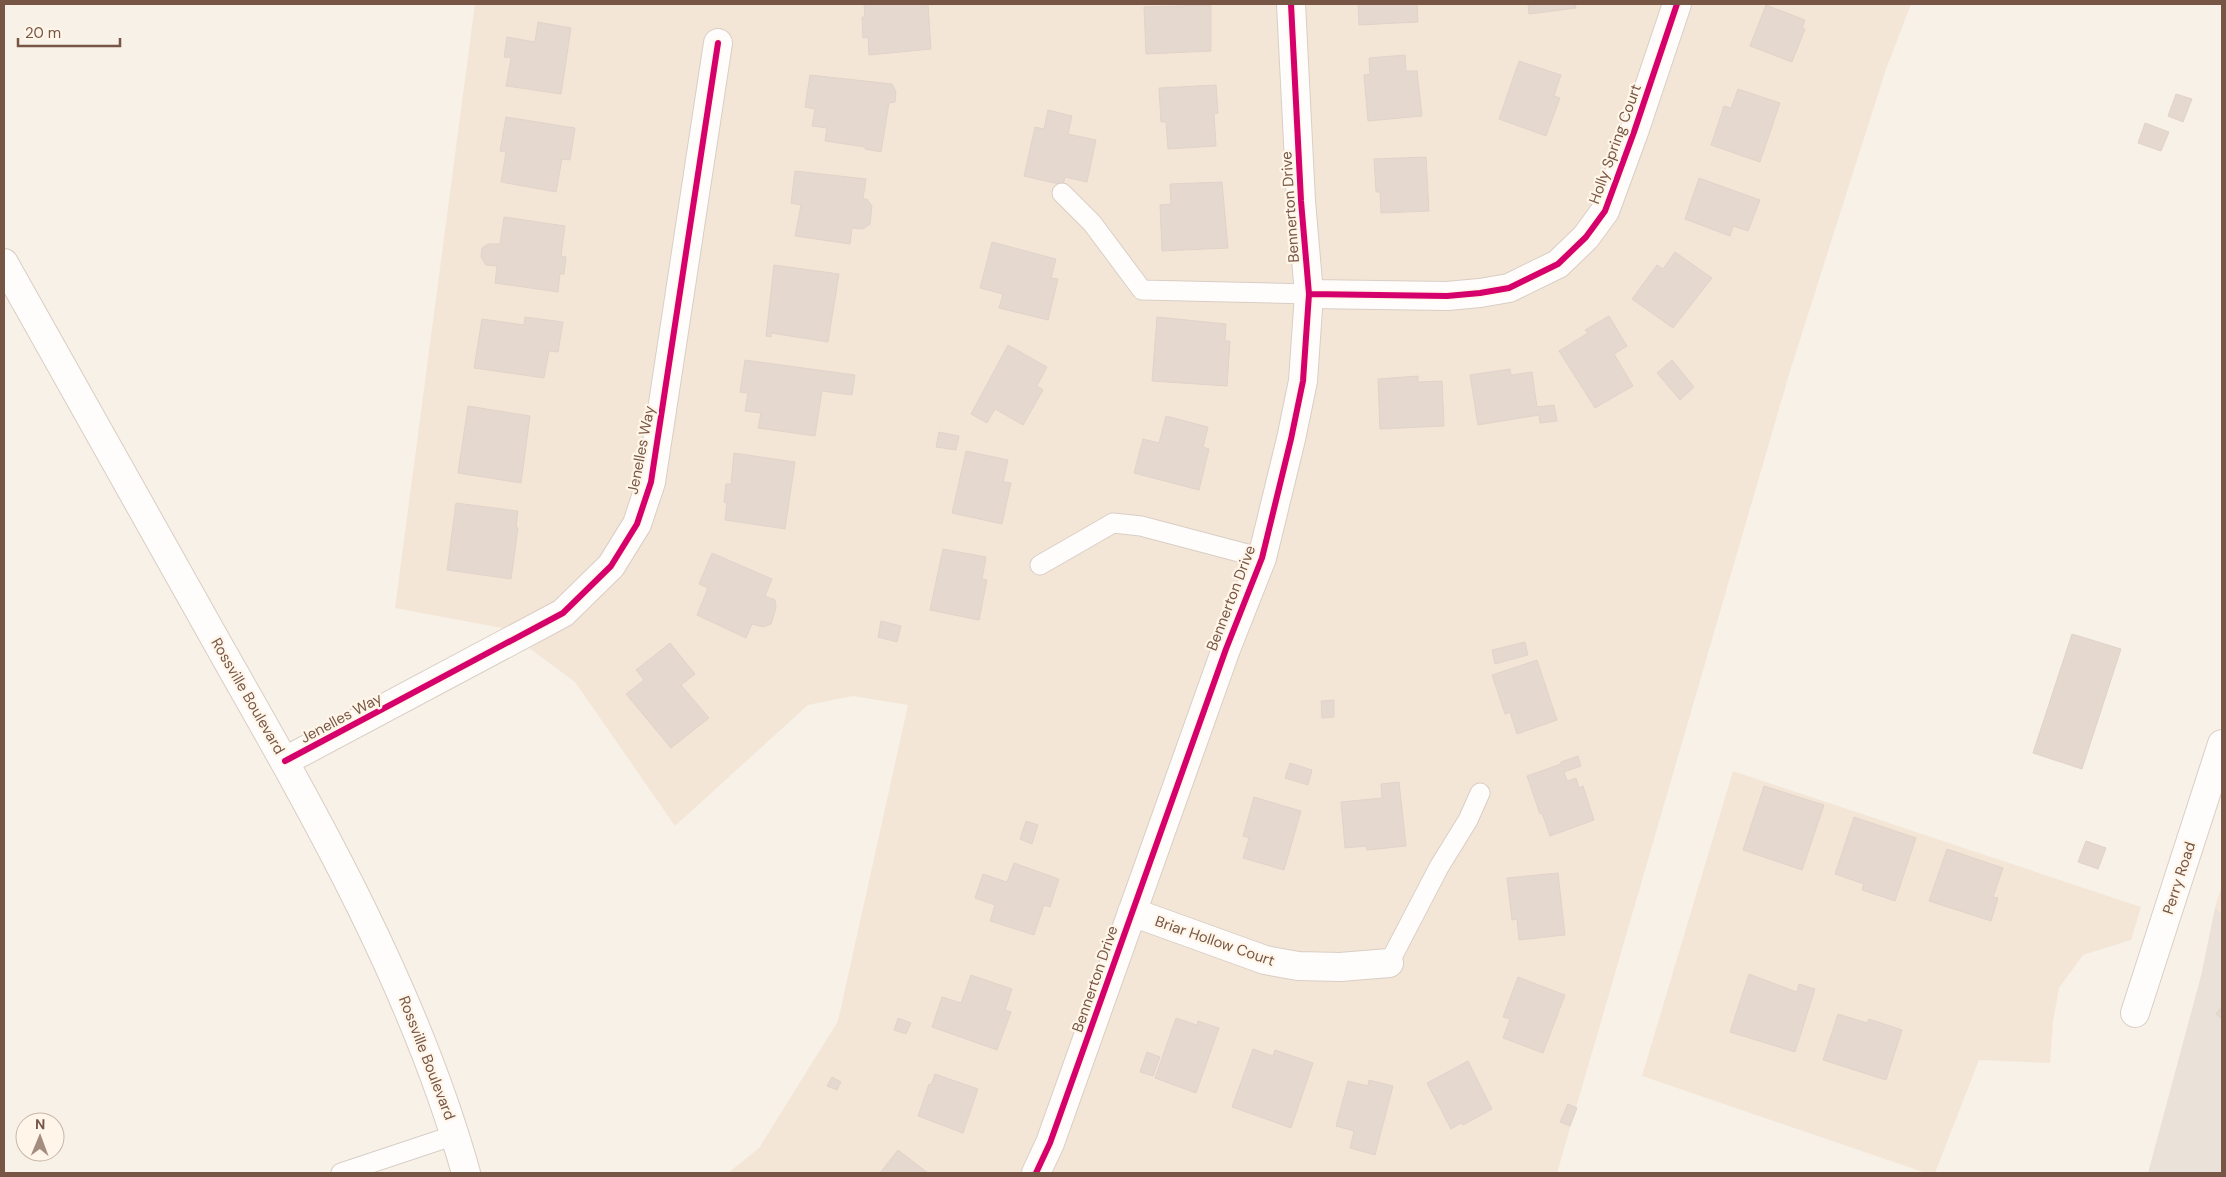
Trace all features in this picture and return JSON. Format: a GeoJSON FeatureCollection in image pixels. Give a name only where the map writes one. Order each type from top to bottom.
{"type":"FeatureCollection","features":[{"type":"Feature","properties":{"kind":"street","name":"Bennerton Drive"},"geometry":{"type":"LineString","coordinates":[[1036,1173],[1050,1143],[1226,648],[1262,558],[1303,381],[1309,294],[1301,201],[1291,4]]}},
{"type":"Feature","properties":{"kind":"street","name":"Holly Spring Court"},"geometry":{"type":"LineString","coordinates":[[1309,294],[1447,296],[1480,293],[1509,288],[1558,264],[1586,237],[1605,211],[1677,4]]}},
{"type":"Feature","properties":{"kind":"street","name":"Jenelles Way"},"geometry":{"type":"LineString","coordinates":[[285,761],[563,614],[611,566],[637,524],[651,482],[718,43]]}},
{"type":"Feature","properties":{"kind":"street","name":"Rossville Boulevard"},"geometry":{"type":"LineString","coordinates":[[4,263],[285,761],[342,869],[394,974],[439,1085],[466,1173]]}},
{"type":"Feature","properties":{"kind":"street","name":"Perry Road"},"geometry":{"type":"LineString","coordinates":[[2135,1013],[2222,744]]}},
{"type":"Feature","properties":{"kind":"street","name":"Briar Hollow Court"},"geometry":{"type":"LineString","coordinates":[[1132,912],[1265,960],[1298,966],[1340,967],[1389,963]]}},
{"type":"Feature","properties":{"kind":"lane"},"geometry":{"type":"LineString","coordinates":[[1062,193],[1092,223],[1142,290],[1309,294]]}},
{"type":"Feature","properties":{"kind":"lane"},"geometry":{"type":"LineString","coordinates":[[1040,565],[1113,523],[1141,526],[1262,558]]}},
{"type":"Feature","properties":{"kind":"lane"},"geometry":{"type":"LineString","coordinates":[[1389,963],[1427,889],[1468,820],[1480,793]]}},
{"type":"Feature","properties":{"kind":"lane"},"geometry":{"type":"LineString","coordinates":[[341,1173],[455,1135]]}},
{"type":"Feature","properties":{"kind":"shaded area"},"geometry":{"type":"Polygon","coordinates":[[[475,4],[1911,4],[1886,69],[1790,371],[1557,1173],[728,1173],[759,1148],[838,1021],[908,705],[853,696],[808,705],[675,826],[575,682],[502,628],[395,608],[475,4]]]}},
{"type":"Feature","properties":{"kind":"shaded area"},"geometry":{"type":"Polygon","coordinates":[[[1733,771],[2141,907],[2131,940],[2083,955],[2059,988],[2053,1021],[2050,1063],[1979,1060],[1935,1173],[1926,1173],[1642,1076],[1733,771]]]}},
{"type":"Feature","properties":{"kind":"shaded area"},"geometry":{"type":"Polygon","coordinates":[[[2222,884],[2222,913],[2215,908],[2222,884]]]}},
{"type":"Feature","properties":{"kind":"shaded area"},"geometry":{"type":"Polygon","coordinates":[[[2215,908],[2222,913],[2222,1173],[2148,1173],[2201,976],[2215,908]]]}},
{"type":"Feature","properties":{"kind":"building"},"geometry":{"type":"Polygon","coordinates":[[[864,4],[928,4],[931,49],[869,55],[868,37],[863,38],[862,17],[865,17],[864,4]]]}},
{"type":"Feature","properties":{"kind":"building"},"geometry":{"type":"Polygon","coordinates":[[[1358,4],[1417,4],[1418,22],[1359,25],[1358,4]]]}},
{"type":"Feature","properties":{"kind":"building"},"geometry":{"type":"Polygon","coordinates":[[[1528,4],[1575,4],[1576,8],[1529,14],[1528,4]]]}},
{"type":"Feature","properties":{"kind":"building"},"geometry":{"type":"Polygon","coordinates":[[[1211,5],[1211,51],[1146,54],[1144,7],[1211,5]]]}},
{"type":"Feature","properties":{"kind":"building"},"geometry":{"type":"Polygon","coordinates":[[[1766,5],[1805,20],[1802,28],[1805,29],[1792,62],[1750,46],[1766,5]]]}},
{"type":"Feature","properties":{"kind":"building"},"geometry":{"type":"Polygon","coordinates":[[[538,22],[571,28],[561,94],[506,86],[511,58],[504,57],[507,37],[535,42],[538,22]]]}},
{"type":"Feature","properties":{"kind":"building"},"geometry":{"type":"Polygon","coordinates":[[[1405,55],[1406,71],[1417,71],[1422,116],[1368,121],[1364,75],[1370,74],[1369,58],[1405,55]]]}},
{"type":"Feature","properties":{"kind":"building"},"geometry":{"type":"Polygon","coordinates":[[[1519,61],[1561,75],[1554,96],[1560,98],[1546,136],[1499,119],[1519,61]]]}},
{"type":"Feature","properties":{"kind":"building"},"geometry":{"type":"Polygon","coordinates":[[[810,75],[892,84],[896,92],[895,102],[889,103],[881,152],[865,149],[865,147],[825,141],[827,128],[812,126],[815,109],[805,107],[810,75]]]}},
{"type":"Feature","properties":{"kind":"building"},"geometry":{"type":"Polygon","coordinates":[[[1216,85],[1218,113],[1214,114],[1216,146],[1168,149],[1166,122],[1161,122],[1159,88],[1216,85]]]}},
{"type":"Feature","properties":{"kind":"building"},"geometry":{"type":"Polygon","coordinates":[[[1738,89],[1780,103],[1760,162],[1711,145],[1724,106],[1731,108],[1738,89]]]}},
{"type":"Feature","properties":{"kind":"building"},"geometry":{"type":"Polygon","coordinates":[[[2176,94],[2192,99],[2183,122],[2168,116],[2176,94]]]}},
{"type":"Feature","properties":{"kind":"building"},"geometry":{"type":"Polygon","coordinates":[[[1048,110],[1072,116],[1068,134],[1096,140],[1087,182],[1065,177],[1063,185],[1024,176],[1035,127],[1044,129],[1048,110]]]}},
{"type":"Feature","properties":{"kind":"building"},"geometry":{"type":"Polygon","coordinates":[[[506,117],[575,128],[570,160],[562,159],[556,192],[501,182],[506,152],[500,151],[506,117]]]}},
{"type":"Feature","properties":{"kind":"building"},"geometry":{"type":"Polygon","coordinates":[[[2145,123],[2169,132],[2161,151],[2138,143],[2145,123]]]}},
{"type":"Feature","properties":{"kind":"building"},"geometry":{"type":"Polygon","coordinates":[[[1426,157],[1429,211],[1381,213],[1380,192],[1376,192],[1374,159],[1426,157]]]}},
{"type":"Feature","properties":{"kind":"building"},"geometry":{"type":"Polygon","coordinates":[[[795,171],[866,179],[863,199],[867,199],[872,206],[870,224],[863,229],[852,228],[850,244],[795,236],[801,205],[791,203],[795,171]]]}},
{"type":"Feature","properties":{"kind":"building"},"geometry":{"type":"Polygon","coordinates":[[[1699,178],[1760,200],[1748,231],[1733,226],[1730,236],[1685,219],[1699,178]]]}},
{"type":"Feature","properties":{"kind":"building"},"geometry":{"type":"Polygon","coordinates":[[[1222,182],[1228,248],[1162,251],[1160,205],[1171,204],[1170,184],[1222,182]]]}},
{"type":"Feature","properties":{"kind":"building"},"geometry":{"type":"Polygon","coordinates":[[[504,217],[565,226],[561,256],[566,257],[564,274],[560,274],[558,292],[495,283],[497,266],[486,265],[481,257],[482,248],[488,244],[500,244],[504,217]]]}},
{"type":"Feature","properties":{"kind":"building"},"geometry":{"type":"Polygon","coordinates":[[[992,242],[1056,259],[1051,278],[1058,279],[1048,320],[999,308],[1003,294],[980,288],[992,242]]]}},
{"type":"Feature","properties":{"kind":"building"},"geometry":{"type":"Polygon","coordinates":[[[1675,252],[1712,278],[1673,328],[1632,299],[1657,265],[1663,269],[1675,252]]]}},
{"type":"Feature","properties":{"kind":"building"},"geometry":{"type":"Polygon","coordinates":[[[774,265],[839,274],[828,342],[771,333],[771,337],[766,336],[774,265]]]}},
{"type":"Feature","properties":{"kind":"building"},"geometry":{"type":"Polygon","coordinates":[[[1609,316],[1627,346],[1614,354],[1633,386],[1595,408],[1559,351],[1588,333],[1585,330],[1609,316]]]}},
{"type":"Feature","properties":{"kind":"building"},"geometry":{"type":"Polygon","coordinates":[[[525,317],[563,322],[558,352],[549,351],[544,378],[474,368],[482,319],[524,325],[525,317]]]}},
{"type":"Feature","properties":{"kind":"building"},"geometry":{"type":"Polygon","coordinates":[[[1157,317],[1226,324],[1225,341],[1230,341],[1227,386],[1152,381],[1157,317]]]}},
{"type":"Feature","properties":{"kind":"building"},"geometry":{"type":"Polygon","coordinates":[[[1008,345],[1047,367],[1037,386],[1043,390],[1023,425],[995,409],[987,423],[971,414],[1008,345]]]}},
{"type":"Feature","properties":{"kind":"building"},"geometry":{"type":"Polygon","coordinates":[[[745,360],[855,375],[852,395],[822,391],[815,436],[758,428],[761,413],[745,411],[748,393],[740,392],[745,360]]]}},
{"type":"Feature","properties":{"kind":"building"},"geometry":{"type":"Polygon","coordinates":[[[1672,360],[1694,387],[1680,400],[1657,373],[1672,360]]]}},
{"type":"Feature","properties":{"kind":"building"},"geometry":{"type":"Polygon","coordinates":[[[1510,369],[1511,375],[1532,372],[1537,407],[1554,405],[1557,421],[1540,423],[1539,415],[1478,425],[1470,375],[1510,369]]]}},
{"type":"Feature","properties":{"kind":"building"},"geometry":{"type":"Polygon","coordinates":[[[1418,376],[1418,382],[1442,381],[1444,426],[1380,429],[1378,379],[1418,376]]]}},
{"type":"Feature","properties":{"kind":"building"},"geometry":{"type":"Polygon","coordinates":[[[468,406],[530,416],[521,483],[458,473],[468,406]]]}},
{"type":"Feature","properties":{"kind":"building"},"geometry":{"type":"Polygon","coordinates":[[[1166,416],[1208,427],[1203,447],[1209,449],[1199,490],[1134,473],[1143,439],[1159,443],[1166,416]]]}},
{"type":"Feature","properties":{"kind":"building"},"geometry":{"type":"Polygon","coordinates":[[[939,432],[959,436],[956,450],[936,447],[939,432]]]}},
{"type":"Feature","properties":{"kind":"building"},"geometry":{"type":"Polygon","coordinates":[[[966,451],[1008,460],[1003,482],[1011,483],[1002,524],[952,513],[966,451]]]}},
{"type":"Feature","properties":{"kind":"building"},"geometry":{"type":"Polygon","coordinates":[[[734,453],[795,462],[785,529],[725,520],[727,503],[724,502],[726,484],[731,484],[734,453]]]}},
{"type":"Feature","properties":{"kind":"building"},"geometry":{"type":"Polygon","coordinates":[[[456,503],[518,511],[516,527],[518,528],[511,579],[447,570],[456,503]]]}},
{"type":"Feature","properties":{"kind":"building"},"geometry":{"type":"Polygon","coordinates":[[[943,549],[986,557],[982,579],[987,580],[979,620],[930,610],[943,549]]]}},
{"type":"Feature","properties":{"kind":"building"},"geometry":{"type":"Polygon","coordinates":[[[712,553],[772,579],[765,596],[775,600],[776,608],[771,624],[763,627],[752,624],[746,638],[697,615],[708,588],[699,584],[712,553]]]}},
{"type":"Feature","properties":{"kind":"building"},"geometry":{"type":"Polygon","coordinates":[[[881,621],[901,626],[897,642],[878,637],[881,621]]]}},
{"type":"Feature","properties":{"kind":"building"},"geometry":{"type":"Polygon","coordinates":[[[2072,634],[2121,649],[2082,769],[2033,753],[2072,634]]]}},
{"type":"Feature","properties":{"kind":"building"},"geometry":{"type":"Polygon","coordinates":[[[1525,642],[1528,655],[1495,664],[1492,650],[1525,642]]]}},
{"type":"Feature","properties":{"kind":"building"},"geometry":{"type":"Polygon","coordinates":[[[670,643],[695,674],[681,685],[709,718],[671,748],[626,694],[644,680],[636,670],[670,643]]]}},
{"type":"Feature","properties":{"kind":"building"},"geometry":{"type":"Polygon","coordinates":[[[1537,660],[1557,720],[1517,734],[1510,712],[1505,714],[1492,675],[1537,660]]]}},
{"type":"Feature","properties":{"kind":"building"},"geometry":{"type":"Polygon","coordinates":[[[1334,700],[1334,717],[1322,718],[1321,701],[1334,700]]]}},
{"type":"Feature","properties":{"kind":"building"},"geometry":{"type":"Polygon","coordinates":[[[1578,756],[1581,766],[1564,772],[1567,781],[1576,778],[1579,788],[1583,786],[1594,820],[1550,836],[1527,776],[1578,756]]]}},
{"type":"Feature","properties":{"kind":"building"},"geometry":{"type":"Polygon","coordinates":[[[1290,763],[1312,770],[1308,785],[1285,778],[1290,763]]]}},
{"type":"Feature","properties":{"kind":"building"},"geometry":{"type":"Polygon","coordinates":[[[1399,782],[1406,846],[1367,850],[1366,846],[1345,848],[1341,802],[1382,798],[1381,784],[1399,782]]]}},
{"type":"Feature","properties":{"kind":"building"},"geometry":{"type":"Polygon","coordinates":[[[1764,786],[1824,805],[1802,870],[1743,850],[1764,786]]]}},
{"type":"Feature","properties":{"kind":"building"},"geometry":{"type":"Polygon","coordinates":[[[1254,797],[1301,811],[1284,870],[1243,858],[1249,838],[1243,836],[1254,797]]]}},
{"type":"Feature","properties":{"kind":"building"},"geometry":{"type":"Polygon","coordinates":[[[1854,817],[1916,838],[1895,901],[1862,890],[1864,884],[1835,874],[1854,817]]]}},
{"type":"Feature","properties":{"kind":"building"},"geometry":{"type":"Polygon","coordinates":[[[1026,821],[1038,825],[1032,844],[1020,839],[1026,821]]]}},
{"type":"Feature","properties":{"kind":"building"},"geometry":{"type":"Polygon","coordinates":[[[2086,841],[2106,848],[2098,869],[2078,862],[2086,841]]]}},
{"type":"Feature","properties":{"kind":"building"},"geometry":{"type":"Polygon","coordinates":[[[1947,849],[2003,868],[1993,897],[1998,898],[1991,921],[1929,901],[1947,849]]]}},
{"type":"Feature","properties":{"kind":"building"},"geometry":{"type":"Polygon","coordinates":[[[1014,863],[1059,879],[1050,907],[1044,905],[1034,935],[990,921],[995,905],[975,898],[983,874],[1007,882],[1014,863]]]}},
{"type":"Feature","properties":{"kind":"building"},"geometry":{"type":"Polygon","coordinates":[[[1558,873],[1565,935],[1519,940],[1517,919],[1512,920],[1507,878],[1558,873]]]}},
{"type":"Feature","properties":{"kind":"building"},"geometry":{"type":"Polygon","coordinates":[[[1749,974],[1797,992],[1799,984],[1815,989],[1795,1052],[1730,1032],[1749,974]]]}},
{"type":"Feature","properties":{"kind":"building"},"geometry":{"type":"Polygon","coordinates":[[[971,975],[1012,989],[1005,1010],[1011,1012],[997,1050],[932,1027],[942,997],[961,1003],[971,975]]]}},
{"type":"Feature","properties":{"kind":"building"},"geometry":{"type":"Polygon","coordinates":[[[1518,977],[1565,995],[1543,1053],[1503,1038],[1510,1019],[1503,1017],[1518,977]]]}},
{"type":"Feature","properties":{"kind":"building"},"geometry":{"type":"Polygon","coordinates":[[[2222,1006],[2222,1019],[2216,1014],[2222,1006]]]}},
{"type":"Feature","properties":{"kind":"building"},"geometry":{"type":"Polygon","coordinates":[[[1838,1014],[1867,1023],[1869,1019],[1902,1030],[1886,1080],[1823,1060],[1838,1014]]]}},
{"type":"Feature","properties":{"kind":"building"},"geometry":{"type":"Polygon","coordinates":[[[898,1018],[911,1023],[906,1034],[894,1030],[898,1018]]]}},
{"type":"Feature","properties":{"kind":"building"},"geometry":{"type":"Polygon","coordinates":[[[1176,1018],[1197,1025],[1198,1021],[1219,1028],[1196,1093],[1155,1078],[1176,1018]]]}},
{"type":"Feature","properties":{"kind":"building"},"geometry":{"type":"Polygon","coordinates":[[[1253,1049],[1273,1056],[1275,1050],[1313,1063],[1291,1128],[1232,1107],[1253,1049]]]}},
{"type":"Feature","properties":{"kind":"building"},"geometry":{"type":"Polygon","coordinates":[[[1147,1052],[1160,1057],[1153,1076],[1140,1072],[1147,1052]]]}},
{"type":"Feature","properties":{"kind":"building"},"geometry":{"type":"Polygon","coordinates":[[[1468,1061],[1492,1109],[1463,1125],[1461,1123],[1451,1129],[1427,1083],[1468,1061]]]}},
{"type":"Feature","properties":{"kind":"building"},"geometry":{"type":"Polygon","coordinates":[[[935,1074],[978,1089],[963,1133],[918,1116],[929,1084],[931,1085],[935,1074]]]}},
{"type":"Feature","properties":{"kind":"building"},"geometry":{"type":"Polygon","coordinates":[[[832,1077],[841,1082],[837,1090],[827,1086],[832,1077]]]}},
{"type":"Feature","properties":{"kind":"building"},"geometry":{"type":"Polygon","coordinates":[[[1369,1080],[1393,1086],[1375,1155],[1350,1148],[1354,1131],[1336,1126],[1348,1081],[1368,1086],[1369,1080]]]}},
{"type":"Feature","properties":{"kind":"building"},"geometry":{"type":"Polygon","coordinates":[[[1568,1104],[1577,1108],[1570,1126],[1560,1122],[1568,1104]]]}},
{"type":"Feature","properties":{"kind":"building"},"geometry":{"type":"Polygon","coordinates":[[[898,1150],[928,1173],[880,1173],[898,1150]]]}},
{"type":"Feature","properties":{"kind":"cycle path"},"geometry":{"type":"LineString","coordinates":[[1036,1173],[1050,1143],[1226,649],[1262,558],[1291,439],[1303,381],[1309,294],[1301,201],[1291,4]]}},
{"type":"Feature","properties":{"kind":"cycle path"},"geometry":{"type":"LineString","coordinates":[[1309,294],[1447,296],[1480,293],[1509,288],[1558,264],[1586,237],[1605,211],[1677,4]]}},
{"type":"Feature","properties":{"kind":"cycle path"},"geometry":{"type":"LineString","coordinates":[[285,761],[563,613],[611,566],[637,524],[651,482],[718,43]]}}]}
